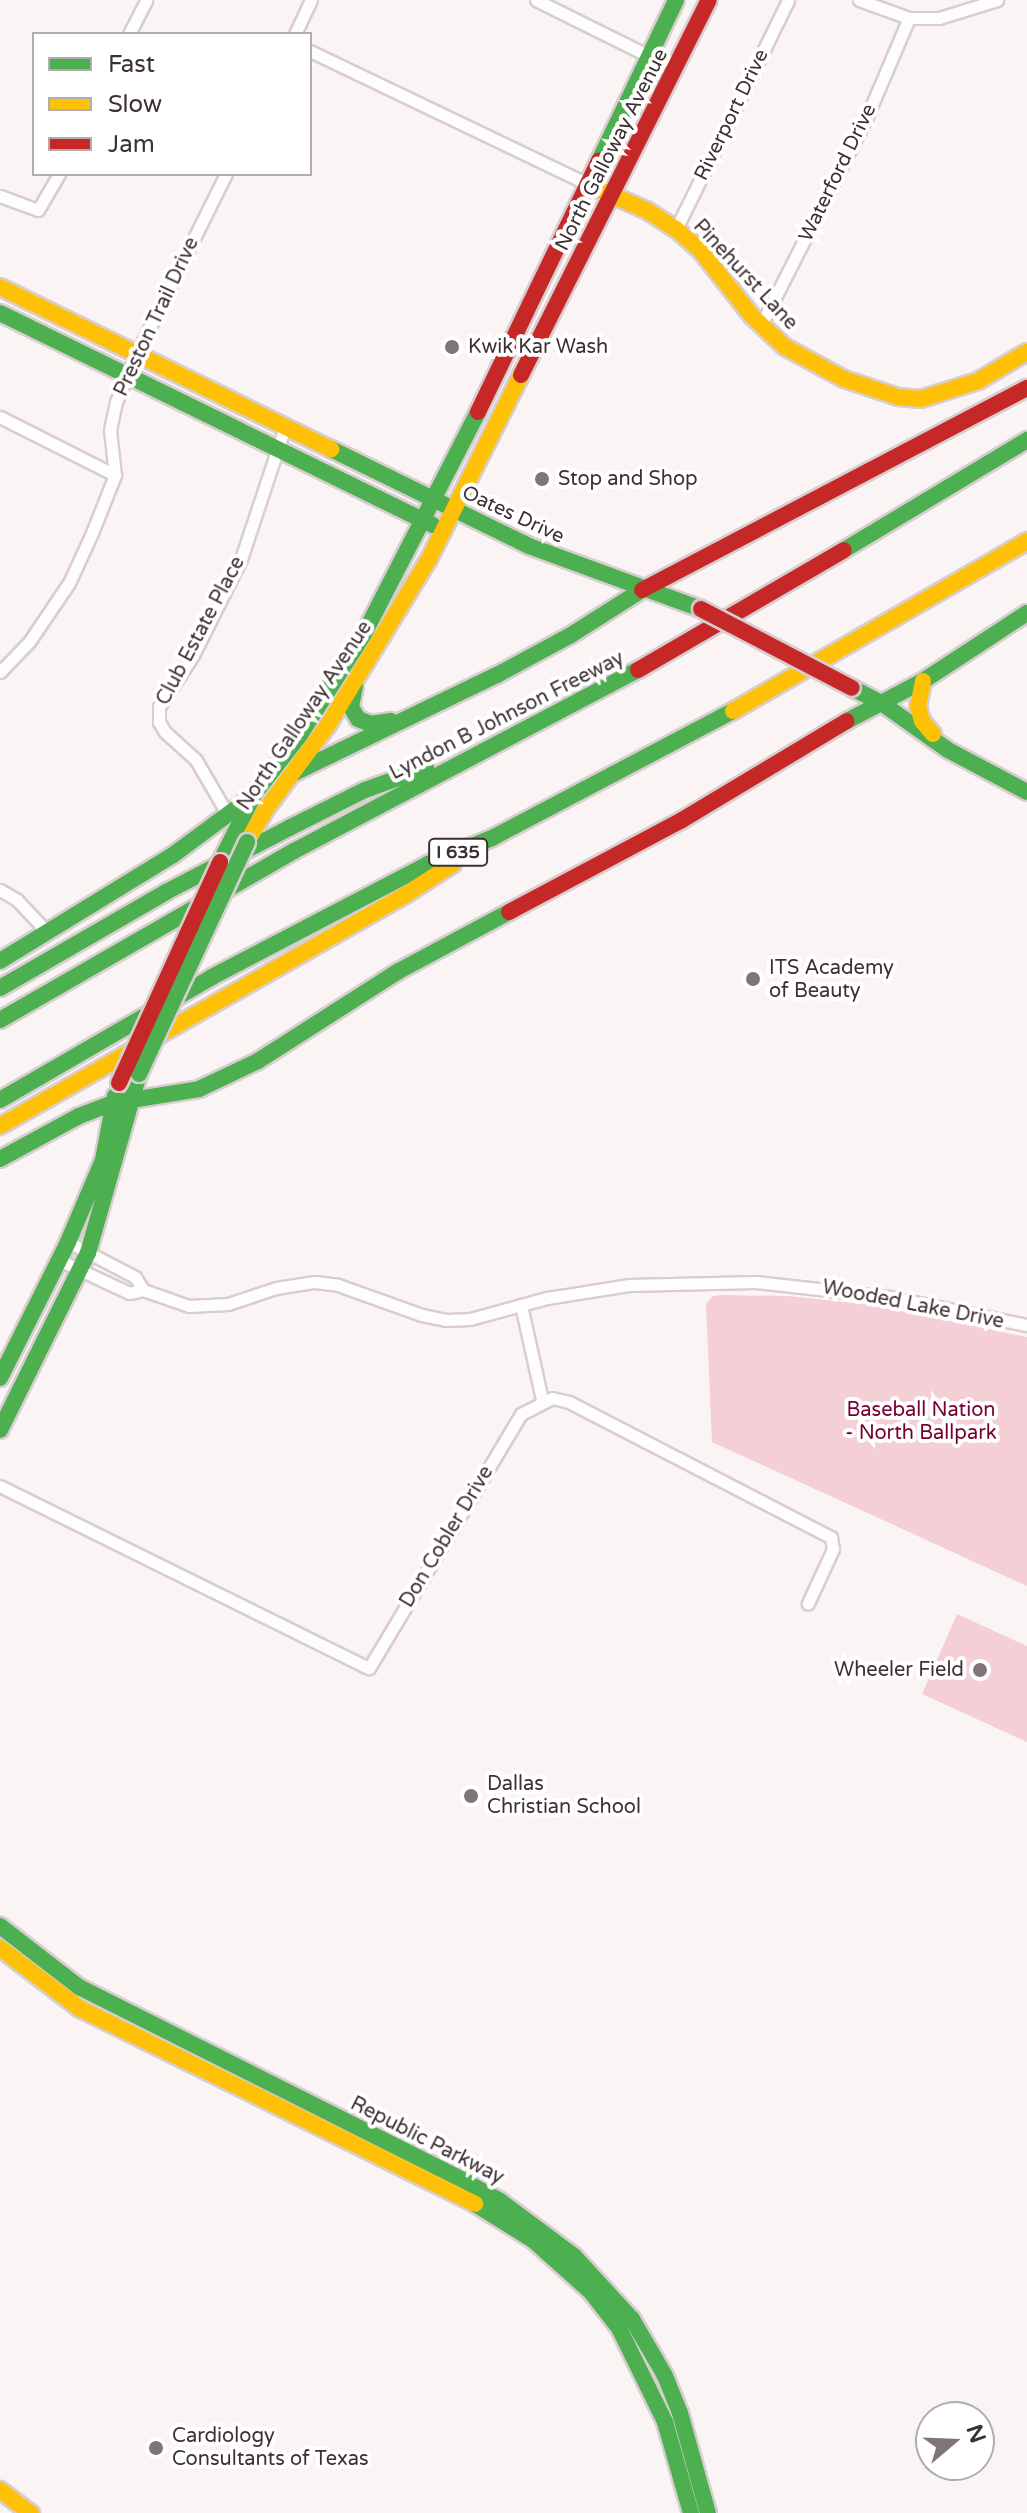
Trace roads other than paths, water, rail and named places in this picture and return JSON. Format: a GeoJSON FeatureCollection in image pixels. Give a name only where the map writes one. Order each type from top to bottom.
{"type":"FeatureCollection","features":[{"type":"Feature","properties":{"kind":"main road","name":"North Galloway Avenue"},"geometry":{"type":"LineString","coordinates":[[0,1378],[68,1242],[103,1160],[119,1083],[232,850],[255,793],[327,694],[364,634],[435,501],[676,0]]}},
{"type":"Feature","properties":{"kind":"main road","name":"North Galloway Avenue"},"geometry":{"type":"LineString","coordinates":[[0,1430],[88,1253],[139,1074],[226,885],[232,850],[328,725],[404,603],[614,194],[709,0]]}},
{"type":"Feature","properties":{"kind":"main road","name":"Pinehurst Lane"},"geometry":{"type":"LineString","coordinates":[[587,184],[614,194],[676,229],[701,251],[761,325],[785,347],[844,379],[898,397],[921,399],[948,393],[1027,352]]}},
{"type":"Feature","properties":{"kind":"main road","name":"Oates Drive"},"geometry":{"type":"LineString","coordinates":[[0,287],[529,546],[642,590],[701,609],[880,702],[948,750],[1027,792]]}},
{"type":"Feature","properties":{"kind":"main road"},"geometry":{"type":"LineString","coordinates":[[0,313],[444,530]]}},
{"type":"Feature","properties":{"kind":"main road"},"geometry":{"type":"LineString","coordinates":[[523,318],[542,330]]}},
{"type":"Feature","properties":{"kind":"main road","name":"Lyndon B Johnson Freeway"},"geometry":{"type":"LineString","coordinates":[[0,961],[205,833],[229,817],[255,793],[571,635],[642,590],[1027,388]]}},
{"type":"Feature","properties":{"kind":"main road","name":"Lyndon B Johnson Freeway"},"geometry":{"type":"LineString","coordinates":[[0,1020],[294,851],[676,650],[1027,440]]}},
{"type":"Feature","properties":{"kind":"main road","name":"I 635"},"geometry":{"type":"LineString","coordinates":[[0,1100],[212,977],[428,864],[492,838],[705,727],[1027,541]]}},
{"type":"Feature","properties":{"kind":"main road"},"geometry":{"type":"LineString","coordinates":[[0,1159],[79,1116],[113,1103],[199,1089],[258,1061],[397,972],[682,820],[880,702],[923,681],[1027,613]]}},
{"type":"Feature","properties":{"kind":"main road"},"geometry":{"type":"LineString","coordinates":[[359,673],[351,707],[358,719],[371,724],[415,714]]}},
{"type":"Feature","properties":{"kind":"main road"},"geometry":{"type":"LineString","coordinates":[[923,681],[918,707],[922,721],[948,750]]}},
{"type":"Feature","properties":{"kind":"main road"},"geometry":{"type":"LineString","coordinates":[[7,984],[166,892],[365,790],[489,746]]}},
{"type":"Feature","properties":{"kind":"main road","name":"Oates Drive"},"geometry":{"type":"LineString","coordinates":[[1006,782],[1027,806]]}},
{"type":"Feature","properties":{"kind":"main road"},"geometry":{"type":"LineString","coordinates":[[205,833],[217,834],[232,850]]}},
{"type":"Feature","properties":{"kind":"main road"},"geometry":{"type":"LineString","coordinates":[[0,1126],[405,895],[492,838]]}},
{"type":"Feature","properties":{"kind":"main road"},"geometry":{"type":"LineString","coordinates":[[79,1116],[98,1121],[109,1133]]}},
{"type":"Feature","properties":{"kind":"main road","name":"Republic Parkway"},"geometry":{"type":"LineString","coordinates":[[0,1926],[79,1987],[468,2183],[500,2201],[574,2256],[632,2319],[665,2376],[680,2413],[708,2513]]}},
{"type":"Feature","properties":{"kind":"main road","name":"Republic Parkway"},"geometry":{"type":"LineString","coordinates":[[0,1948],[79,2008],[468,2199],[533,2240],[591,2292],[619,2328],[665,2422],[691,2513]]}},
{"type":"Feature","properties":{"kind":"main road"},"geometry":{"type":"LineString","coordinates":[[0,2490],[31,2513]]}},
{"type":"Feature","properties":{"kind":"street"},"geometry":{"type":"LineString","coordinates":[[130,32],[146,0]]}},
{"type":"Feature","properties":{"kind":"street"},"geometry":{"type":"LineString","coordinates":[[296,32],[311,0]]}},
{"type":"Feature","properties":{"kind":"street"},"geometry":{"type":"LineString","coordinates":[[536,0],[649,56],[678,64]]}},
{"type":"Feature","properties":{"kind":"street","name":"Riverport Drive"},"geometry":{"type":"LineString","coordinates":[[676,229],[788,0]]}},
{"type":"Feature","properties":{"kind":"street"},"geometry":{"type":"LineString","coordinates":[[859,0],[886,13],[909,18],[939,18],[997,0]]}},
{"type":"Feature","properties":{"kind":"street","name":"Waterford Drive"},"geometry":{"type":"LineString","coordinates":[[761,325],[868,114],[909,18]]}},
{"type":"Feature","properties":{"kind":"street","name":"Pinehurst Lane"},"geometry":{"type":"LineString","coordinates":[[312,52],[587,184]]}},
{"type":"Feature","properties":{"kind":"street"},"geometry":{"type":"LineString","coordinates":[[0,196],[38,210],[58,176]]}},
{"type":"Feature","properties":{"kind":"street","name":"Preston Trail Drive"},"geometry":{"type":"LineString","coordinates":[[0,672],[29,642],[69,583],[115,475],[110,452],[111,419],[128,374],[225,176]]}},
{"type":"Feature","properties":{"kind":"street"},"geometry":{"type":"LineString","coordinates":[[0,417],[115,475]]}},
{"type":"Feature","properties":{"kind":"street","name":"Club Estate Place"},"geometry":{"type":"LineString","coordinates":[[229,817],[221,798],[196,760],[165,732],[159,722],[159,707],[193,655],[241,559],[285,427]]}},
{"type":"Feature","properties":{"kind":"street"},"geometry":{"type":"LineString","coordinates":[[0,890],[17,900],[48,933]]}},
{"type":"Feature","properties":{"kind":"street","name":"Wooded Lake Drive"},"geometry":{"type":"LineString","coordinates":[[68,1242],[135,1277],[143,1290],[169,1302],[206,1306],[228,1304],[276,1288],[315,1282],[338,1285],[445,1320],[470,1319],[521,1305],[629,1285],[756,1282],[826,1287],[890,1297],[1027,1325]]}},
{"type":"Feature","properties":{"kind":"street","name":"Wooded Lake Drive"},"geometry":{"type":"LineString","coordinates":[[59,1260],[129,1293],[143,1290]]}},
{"type":"Feature","properties":{"kind":"street"},"geometry":{"type":"LineString","coordinates":[[521,1305],[542,1400],[552,1398],[569,1402],[831,1537],[833,1549],[808,1603]]}},
{"type":"Feature","properties":{"kind":"street","name":"Don Cobler Drive"},"geometry":{"type":"LineString","coordinates":[[0,1486],[369,1668],[521,1414],[542,1400]]}},
{"type":"Feature","properties":{"kind":"place","name":"Kwik Kar Wash"},"geometry":{"type":"Point","coordinates":[452,347]}},
{"type":"Feature","properties":{"kind":"place","name":"Stop and Shop"},"geometry":{"type":"Point","coordinates":[542,479]}},
{"type":"Feature","properties":{"kind":"place","name":"ITS Academy of Beauty"},"geometry":{"type":"Point","coordinates":[753,979]}},
{"type":"Feature","properties":{"kind":"place","name":"Wheeler Field"},"geometry":{"type":"Point","coordinates":[980,1670]}},
{"type":"Feature","properties":{"kind":"place","name":"Dallas Christian School"},"geometry":{"type":"Point","coordinates":[471,1796]}},
{"type":"Feature","properties":{"kind":"place","name":"Cardiology Consultants of Texas"},"geometry":{"type":"Point","coordinates":[156,2448]}},
{"type":"Feature","properties":{"kind":"park label","name":"Baseball Nation - North Ballpark"},"geometry":{"type":"Point","coordinates":[921,1422]}}]}
